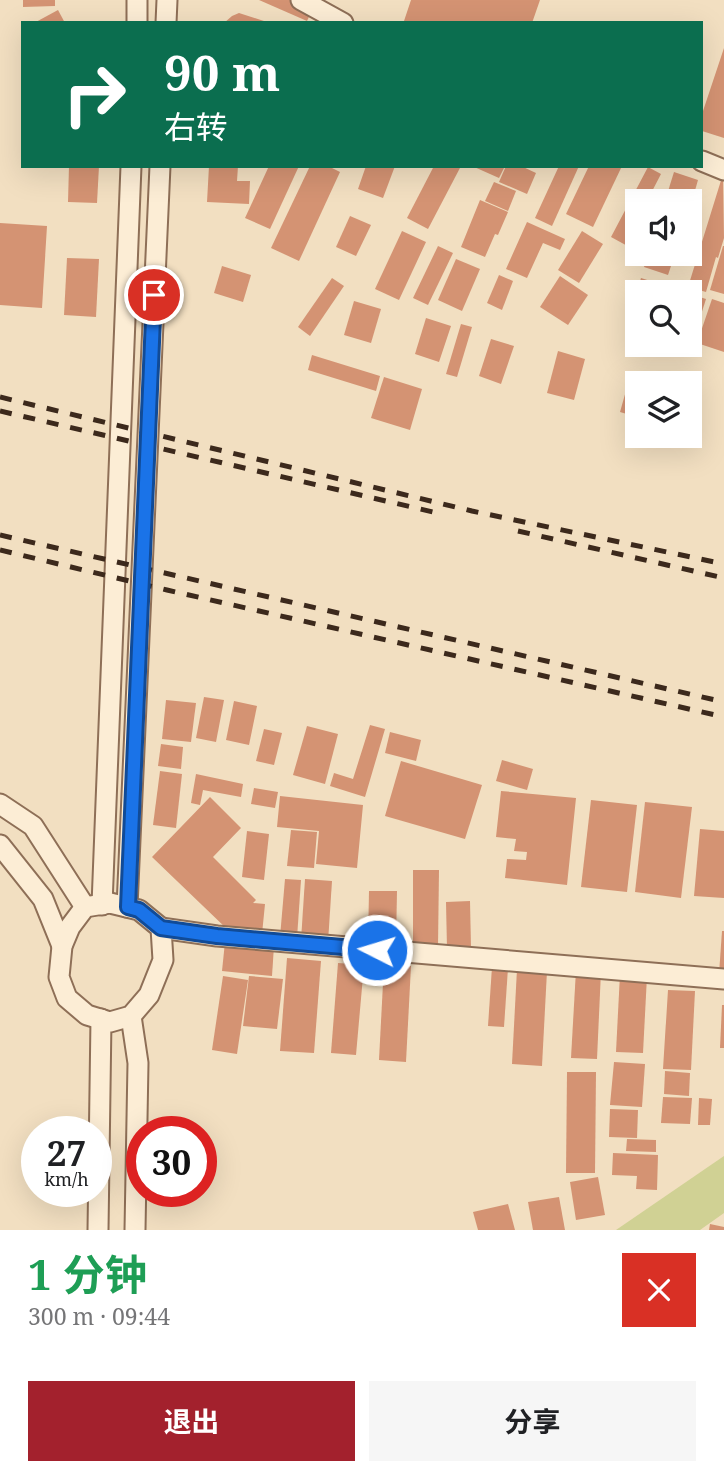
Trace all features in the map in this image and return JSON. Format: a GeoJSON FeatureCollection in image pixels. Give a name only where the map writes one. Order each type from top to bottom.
{"type":"FeatureCollection","features":[{"type":"Feature","properties":{"kind":"street"},"geometry":{"type":"LineString","coordinates":[[136,21],[137,0]]}},
{"type":"Feature","properties":{"kind":"street"},"geometry":{"type":"LineString","coordinates":[[166,21],[167,0]]}},
{"type":"Feature","properties":{"kind":"street"},"geometry":{"type":"LineString","coordinates":[[301,0],[339,21]]}},
{"type":"Feature","properties":{"kind":"street"},"geometry":{"type":"LineString","coordinates":[[703,161],[724,170]]}},
{"type":"Feature","properties":{"kind":"street"},"geometry":{"type":"LineString","coordinates":[[93,906],[131,168]]}},
{"type":"Feature","properties":{"kind":"street"},"geometry":{"type":"LineString","coordinates":[[128,907],[160,168]]}},
{"type":"Feature","properties":{"kind":"street"},"geometry":{"type":"LineString","coordinates":[[0,804],[33,826],[93,906]]}},
{"type":"Feature","properties":{"kind":"street"},"geometry":{"type":"LineString","coordinates":[[0,845],[43,899],[62,946]]}},
{"type":"Feature","properties":{"kind":"street"},"geometry":{"type":"LineString","coordinates":[[161,928],[163,960],[149,995],[131,1016],[110,1022],[87,1016],[67,999],[60,976],[62,946],[70,927],[93,906],[110,903],[139,910],[161,928],[217,936],[724,979]]}},
{"type":"Feature","properties":{"kind":"street"},"geometry":{"type":"LineString","coordinates":[[131,1016],[138,1063],[135,1230]]}},
{"type":"Feature","properties":{"kind":"street"},"geometry":{"type":"LineString","coordinates":[[97,1230],[101,1019]]}},
{"type":"Feature","properties":{"kind":"green space"},"geometry":{"type":"Polygon","coordinates":[[[724,1156],[724,1213],[700,1230],[616,1230],[724,1156]]]}},
{"type":"Feature","properties":{"kind":"building"},"geometry":{"type":"Polygon","coordinates":[[[23,0],[55,0],[55,6],[23,7],[23,0]]]}},
{"type":"Feature","properties":{"kind":"building"},"geometry":{"type":"Polygon","coordinates":[[[259,0],[312,0],[316,2],[307,21],[259,0]]]}},
{"type":"Feature","properties":{"kind":"building"},"geometry":{"type":"Polygon","coordinates":[[[411,0],[540,0],[533,21],[404,21],[411,0]]]}},
{"type":"Feature","properties":{"kind":"building"},"geometry":{"type":"Polygon","coordinates":[[[58,10],[64,21],[38,21],[58,10]]]}},
{"type":"Feature","properties":{"kind":"building"},"geometry":{"type":"Polygon","coordinates":[[[239,13],[264,21],[226,21],[239,13]]]}},
{"type":"Feature","properties":{"kind":"building"},"geometry":{"type":"Polygon","coordinates":[[[724,48],[724,138],[703,131],[703,111],[724,48]]]}},
{"type":"Feature","properties":{"kind":"building"},"geometry":{"type":"Polygon","coordinates":[[[69,168],[99,168],[97,203],[68,202],[69,168]]]}},
{"type":"Feature","properties":{"kind":"building"},"geometry":{"type":"Polygon","coordinates":[[[209,168],[238,168],[237,181],[250,181],[249,204],[207,202],[209,168]]]}},
{"type":"Feature","properties":{"kind":"building"},"geometry":{"type":"Polygon","coordinates":[[[268,168],[298,168],[270,229],[245,218],[268,168]]]}},
{"type":"Feature","properties":{"kind":"building"},"geometry":{"type":"Polygon","coordinates":[[[309,168],[332,168],[340,172],[299,261],[271,248],[309,168]]]}},
{"type":"Feature","properties":{"kind":"building"},"geometry":{"type":"Polygon","coordinates":[[[365,168],[394,168],[383,198],[358,189],[365,168]]]}},
{"type":"Feature","properties":{"kind":"building"},"geometry":{"type":"Polygon","coordinates":[[[433,168],[460,168],[428,229],[407,218],[433,168]]]}},
{"type":"Feature","properties":{"kind":"building"},"geometry":{"type":"Polygon","coordinates":[[[476,168],[504,168],[499,178],[476,168]]]}},
{"type":"Feature","properties":{"kind":"building"},"geometry":{"type":"Polygon","coordinates":[[[505,168],[525,168],[536,173],[527,194],[499,182],[505,168]]]}},
{"type":"Feature","properties":{"kind":"building"},"geometry":{"type":"Polygon","coordinates":[[[558,168],[578,168],[552,226],[535,218],[558,168]]]}},
{"type":"Feature","properties":{"kind":"building"},"geometry":{"type":"Polygon","coordinates":[[[588,168],[621,168],[593,227],[566,214],[588,168]]]}},
{"type":"Feature","properties":{"kind":"building"},"geometry":{"type":"Polygon","coordinates":[[[647,168],[661,174],[653,189],[636,189],[647,168]]]}},
{"type":"Feature","properties":{"kind":"building"},"geometry":{"type":"Polygon","coordinates":[[[674,172],[698,180],[695,189],[669,189],[674,172]]]}},
{"type":"Feature","properties":{"kind":"building"},"geometry":{"type":"Polygon","coordinates":[[[723,174],[724,238],[706,292],[702,291],[702,280],[690,280],[695,266],[702,266],[702,242],[723,174]]]}},
{"type":"Feature","properties":{"kind":"building"},"geometry":{"type":"Polygon","coordinates":[[[494,182],[516,191],[508,211],[485,201],[494,182]]]}},
{"type":"Feature","properties":{"kind":"building"},"geometry":{"type":"Polygon","coordinates":[[[480,200],[508,212],[485,257],[461,247],[480,200]]]}},
{"type":"Feature","properties":{"kind":"building"},"geometry":{"type":"Polygon","coordinates":[[[625,211],[625,245],[611,237],[625,211]]]}},
{"type":"Feature","properties":{"kind":"building"},"geometry":{"type":"Polygon","coordinates":[[[350,216],[371,225],[356,256],[336,247],[350,216]]]}},
{"type":"Feature","properties":{"kind":"building"},"geometry":{"type":"Polygon","coordinates":[[[527,222],[565,239],[560,250],[543,243],[527,278],[506,269],[527,222]]]}},
{"type":"Feature","properties":{"kind":"building"},"geometry":{"type":"Polygon","coordinates":[[[0,223],[47,226],[42,308],[0,305],[0,223]]]}},
{"type":"Feature","properties":{"kind":"building"},"geometry":{"type":"Polygon","coordinates":[[[402,231],[426,242],[399,300],[375,289],[402,231]]]}},
{"type":"Feature","properties":{"kind":"building"},"geometry":{"type":"Polygon","coordinates":[[[582,231],[603,244],[579,283],[558,270],[582,231]]]}},
{"type":"Feature","properties":{"kind":"building"},"geometry":{"type":"Polygon","coordinates":[[[438,246],[453,253],[428,305],[413,298],[438,246]]]}},
{"type":"Feature","properties":{"kind":"building"},"geometry":{"type":"Polygon","coordinates":[[[724,246],[724,294],[710,290],[724,246]]]}},
{"type":"Feature","properties":{"kind":"building"},"geometry":{"type":"Polygon","coordinates":[[[67,258],[99,259],[96,317],[64,315],[67,258]]]}},
{"type":"Feature","properties":{"kind":"building"},"geometry":{"type":"Polygon","coordinates":[[[456,259],[480,269],[462,311],[438,300],[456,259]]]}},
{"type":"Feature","properties":{"kind":"building"},"geometry":{"type":"Polygon","coordinates":[[[222,266],[251,275],[243,302],[214,293],[222,266]]]}},
{"type":"Feature","properties":{"kind":"building"},"geometry":{"type":"Polygon","coordinates":[[[644,266],[671,266],[668,275],[644,266]]]}},
{"type":"Feature","properties":{"kind":"building"},"geometry":{"type":"Polygon","coordinates":[[[499,275],[513,281],[502,310],[487,303],[499,275]]]}},
{"type":"Feature","properties":{"kind":"building"},"geometry":{"type":"Polygon","coordinates":[[[560,276],[588,295],[568,325],[540,307],[560,276]]]}},
{"type":"Feature","properties":{"kind":"building"},"geometry":{"type":"Polygon","coordinates":[[[332,278],[344,286],[310,336],[298,327],[332,278]]]}},
{"type":"Feature","properties":{"kind":"building"},"geometry":{"type":"Polygon","coordinates":[[[712,299],[724,303],[724,352],[702,345],[702,328],[712,299]]]}},
{"type":"Feature","properties":{"kind":"building"},"geometry":{"type":"Polygon","coordinates":[[[354,301],[381,309],[371,343],[344,335],[354,301]]]}},
{"type":"Feature","properties":{"kind":"building"},"geometry":{"type":"Polygon","coordinates":[[[426,318],[451,326],[439,362],[415,354],[426,318]]]}},
{"type":"Feature","properties":{"kind":"building"},"geometry":{"type":"Polygon","coordinates":[[[461,324],[472,327],[457,377],[446,374],[461,324]]]}},
{"type":"Feature","properties":{"kind":"building"},"geometry":{"type":"Polygon","coordinates":[[[491,339],[514,346],[501,384],[479,376],[491,339]]]}},
{"type":"Feature","properties":{"kind":"building"},"geometry":{"type":"Polygon","coordinates":[[[558,351],[585,359],[574,400],[547,393],[558,351]]]}},
{"type":"Feature","properties":{"kind":"building"},"geometry":{"type":"Polygon","coordinates":[[[312,355],[380,376],[376,391],[308,370],[312,355]]]}},
{"type":"Feature","properties":{"kind":"building"},"geometry":{"type":"Polygon","coordinates":[[[384,377],[422,389],[410,430],[371,418],[384,377]]]}},
{"type":"Feature","properties":{"kind":"building"},"geometry":{"type":"Polygon","coordinates":[[[625,394],[625,413],[620,412],[625,394]]]}},
{"type":"Feature","properties":{"kind":"building"},"geometry":{"type":"Polygon","coordinates":[[[204,697],[224,700],[216,742],[196,738],[204,697]]]}},
{"type":"Feature","properties":{"kind":"building"},"geometry":{"type":"Polygon","coordinates":[[[166,700],[196,703],[191,742],[162,739],[166,700]]]}},
{"type":"Feature","properties":{"kind":"building"},"geometry":{"type":"Polygon","coordinates":[[[234,701],[257,706],[249,745],[226,740],[234,701]]]}},
{"type":"Feature","properties":{"kind":"building"},"geometry":{"type":"Polygon","coordinates":[[[370,725],[385,729],[365,797],[330,786],[334,773],[353,779],[370,725]]]}},
{"type":"Feature","properties":{"kind":"building"},"geometry":{"type":"Polygon","coordinates":[[[307,726],[338,734],[325,784],[293,775],[307,726]]]}},
{"type":"Feature","properties":{"kind":"building"},"geometry":{"type":"Polygon","coordinates":[[[264,729],[282,733],[274,765],[256,761],[264,729]]]}},
{"type":"Feature","properties":{"kind":"building"},"geometry":{"type":"Polygon","coordinates":[[[390,732],[421,740],[416,761],[385,753],[390,732]]]}},
{"type":"Feature","properties":{"kind":"building"},"geometry":{"type":"Polygon","coordinates":[[[161,744],[183,747],[181,769],[158,766],[161,744]]]}},
{"type":"Feature","properties":{"kind":"building"},"geometry":{"type":"Polygon","coordinates":[[[502,760],[533,769],[527,790],[496,781],[502,760]]]}},
{"type":"Feature","properties":{"kind":"building"},"geometry":{"type":"Polygon","coordinates":[[[401,761],[482,785],[465,839],[385,816],[401,761]]]}},
{"type":"Feature","properties":{"kind":"building"},"geometry":{"type":"Polygon","coordinates":[[[160,771],[182,774],[176,828],[153,825],[160,771]]]}},
{"type":"Feature","properties":{"kind":"building"},"geometry":{"type":"Polygon","coordinates":[[[196,774],[243,784],[241,797],[203,790],[200,805],[191,803],[196,774]]]}},
{"type":"Feature","properties":{"kind":"building"},"geometry":{"type":"Polygon","coordinates":[[[254,788],[278,792],[275,808],[251,804],[254,788]]]}},
{"type":"Feature","properties":{"kind":"building"},"geometry":{"type":"Polygon","coordinates":[[[501,791],[576,798],[567,885],[505,878],[507,859],[526,860],[527,852],[514,851],[516,839],[496,837],[501,791]]]}},
{"type":"Feature","properties":{"kind":"building"},"geometry":{"type":"Polygon","coordinates":[[[280,796],[363,805],[357,868],[316,864],[319,831],[277,827],[280,796]]]}},
{"type":"Feature","properties":{"kind":"building"},"geometry":{"type":"Polygon","coordinates":[[[210,797],[241,828],[213,857],[256,900],[253,903],[265,904],[262,934],[228,930],[152,857],[210,797]]]}},
{"type":"Feature","properties":{"kind":"building"},"geometry":{"type":"Polygon","coordinates":[[[591,800],[637,805],[627,892],[581,887],[591,800]]]}},
{"type":"Feature","properties":{"kind":"building"},"geometry":{"type":"Polygon","coordinates":[[[645,802],[692,807],[681,898],[635,892],[645,802]]]}},
{"type":"Feature","properties":{"kind":"building"},"geometry":{"type":"Polygon","coordinates":[[[700,829],[724,831],[724,898],[694,896],[700,829]]]}},
{"type":"Feature","properties":{"kind":"building"},"geometry":{"type":"Polygon","coordinates":[[[291,830],[317,832],[314,868],[287,866],[291,830]]]}},
{"type":"Feature","properties":{"kind":"building"},"geometry":{"type":"Polygon","coordinates":[[[247,831],[269,834],[264,880],[242,877],[247,831]]]}},
{"type":"Feature","properties":{"kind":"building"},"geometry":{"type":"Polygon","coordinates":[[[413,870],[439,870],[438,946],[413,946],[413,870]]]}},
{"type":"Feature","properties":{"kind":"building"},"geometry":{"type":"Polygon","coordinates":[[[285,879],[301,880],[297,938],[280,937],[285,879]]]}},
{"type":"Feature","properties":{"kind":"building"},"geometry":{"type":"Polygon","coordinates":[[[305,879],[332,881],[328,942],[301,940],[305,879]]]}},
{"type":"Feature","properties":{"kind":"building"},"geometry":{"type":"Polygon","coordinates":[[[369,891],[397,891],[396,943],[368,943],[369,891]]]}},
{"type":"Feature","properties":{"kind":"building"},"geometry":{"type":"Polygon","coordinates":[[[470,901],[471,948],[447,949],[446,902],[470,901]]]}},
{"type":"Feature","properties":{"kind":"building"},"geometry":{"type":"Polygon","coordinates":[[[722,931],[724,974],[719,974],[722,931]]]}},
{"type":"Feature","properties":{"kind":"building"},"geometry":{"type":"Polygon","coordinates":[[[225,942],[274,946],[272,976],[222,971],[225,942]]]}},
{"type":"Feature","properties":{"kind":"building"},"geometry":{"type":"Polygon","coordinates":[[[287,958],[321,961],[314,1053],[280,1051],[287,958]]]}},
{"type":"Feature","properties":{"kind":"building"},"geometry":{"type":"Polygon","coordinates":[[[338,963],[364,965],[356,1055],[331,1053],[338,963]]]}},
{"type":"Feature","properties":{"kind":"building"},"geometry":{"type":"Polygon","coordinates":[[[384,964],[411,966],[406,1062],[379,1060],[384,964]]]}},
{"type":"Feature","properties":{"kind":"building"},"geometry":{"type":"Polygon","coordinates":[[[492,967],[508,968],[504,1027],[488,1026],[492,967]]]}},
{"type":"Feature","properties":{"kind":"building"},"geometry":{"type":"Polygon","coordinates":[[[517,969],[547,971],[542,1066],[512,1064],[517,969]]]}},
{"type":"Feature","properties":{"kind":"building"},"geometry":{"type":"Polygon","coordinates":[[[576,970],[601,971],[597,1059],[571,1058],[576,970]]]}},
{"type":"Feature","properties":{"kind":"building"},"geometry":{"type":"Polygon","coordinates":[[[620,974],[647,976],[643,1053],[616,1052],[620,974]]]}},
{"type":"Feature","properties":{"kind":"building"},"geometry":{"type":"Polygon","coordinates":[[[223,976],[248,980],[237,1054],[212,1050],[223,976]]]}},
{"type":"Feature","properties":{"kind":"building"},"geometry":{"type":"Polygon","coordinates":[[[249,976],[283,979],[277,1029],[243,1026],[249,976]]]}},
{"type":"Feature","properties":{"kind":"building"},"geometry":{"type":"Polygon","coordinates":[[[668,990],[695,991],[691,1070],[663,1069],[668,990]]]}},
{"type":"Feature","properties":{"kind":"building"},"geometry":{"type":"Polygon","coordinates":[[[722,1005],[724,1048],[720,1048],[722,1005]]]}},
{"type":"Feature","properties":{"kind":"building"},"geometry":{"type":"Polygon","coordinates":[[[614,1062],[645,1064],[642,1107],[610,1105],[614,1062]]]}},
{"type":"Feature","properties":{"kind":"building"},"geometry":{"type":"Polygon","coordinates":[[[665,1071],[690,1073],[689,1096],[664,1094],[665,1071]]]}},
{"type":"Feature","properties":{"kind":"building"},"geometry":{"type":"Polygon","coordinates":[[[567,1072],[596,1072],[595,1173],[566,1173],[567,1072]]]}},
{"type":"Feature","properties":{"kind":"building"},"geometry":{"type":"Polygon","coordinates":[[[663,1097],[692,1098],[690,1124],[661,1123],[663,1097]]]}},
{"type":"Feature","properties":{"kind":"building"},"geometry":{"type":"Polygon","coordinates":[[[699,1098],[712,1099],[710,1125],[698,1125],[699,1098]]]}},
{"type":"Feature","properties":{"kind":"building"},"geometry":{"type":"Polygon","coordinates":[[[610,1109],[638,1110],[637,1138],[609,1137],[610,1109]]]}},
{"type":"Feature","properties":{"kind":"building"},"geometry":{"type":"Polygon","coordinates":[[[627,1139],[656,1140],[656,1152],[626,1151],[627,1139]]]}},
{"type":"Feature","properties":{"kind":"building"},"geometry":{"type":"Polygon","coordinates":[[[613,1153],[658,1155],[657,1190],[636,1189],[637,1176],[612,1175],[613,1153]]]}},
{"type":"Feature","properties":{"kind":"building"},"geometry":{"type":"Polygon","coordinates":[[[598,1177],[605,1215],[576,1220],[570,1182],[598,1177]]]}},
{"type":"Feature","properties":{"kind":"building"},"geometry":{"type":"Polygon","coordinates":[[[559,1197],[565,1230],[533,1230],[528,1202],[559,1197]]]}},
{"type":"Feature","properties":{"kind":"building"},"geometry":{"type":"Polygon","coordinates":[[[508,1204],[515,1230],[478,1230],[473,1212],[508,1204]]]}},
{"type":"Feature","properties":{"kind":"building"},"geometry":{"type":"Polygon","coordinates":[[[710,1224],[724,1227],[724,1230],[709,1230],[710,1224]]]}},
{"type":"Feature","properties":{"kind":"railway"},"geometry":{"type":"LineString","coordinates":[[0,397],[472,511],[724,564]]}},
{"type":"Feature","properties":{"kind":"railway"},"geometry":{"type":"LineString","coordinates":[[0,411],[433,512]]}},
{"type":"Feature","properties":{"kind":"railway"},"geometry":{"type":"LineString","coordinates":[[518,531],[724,578]]}},
{"type":"Feature","properties":{"kind":"railway"},"geometry":{"type":"LineString","coordinates":[[0,535],[724,702]]}},
{"type":"Feature","properties":{"kind":"railway"},"geometry":{"type":"LineString","coordinates":[[0,550],[724,717]]}},
{"type":"Feature","properties":{"kind":"route"},"geometry":{"type":"LineString","coordinates":[[154,295],[128,907],[139,910],[161,928],[217,936],[377,950]]}}]}
